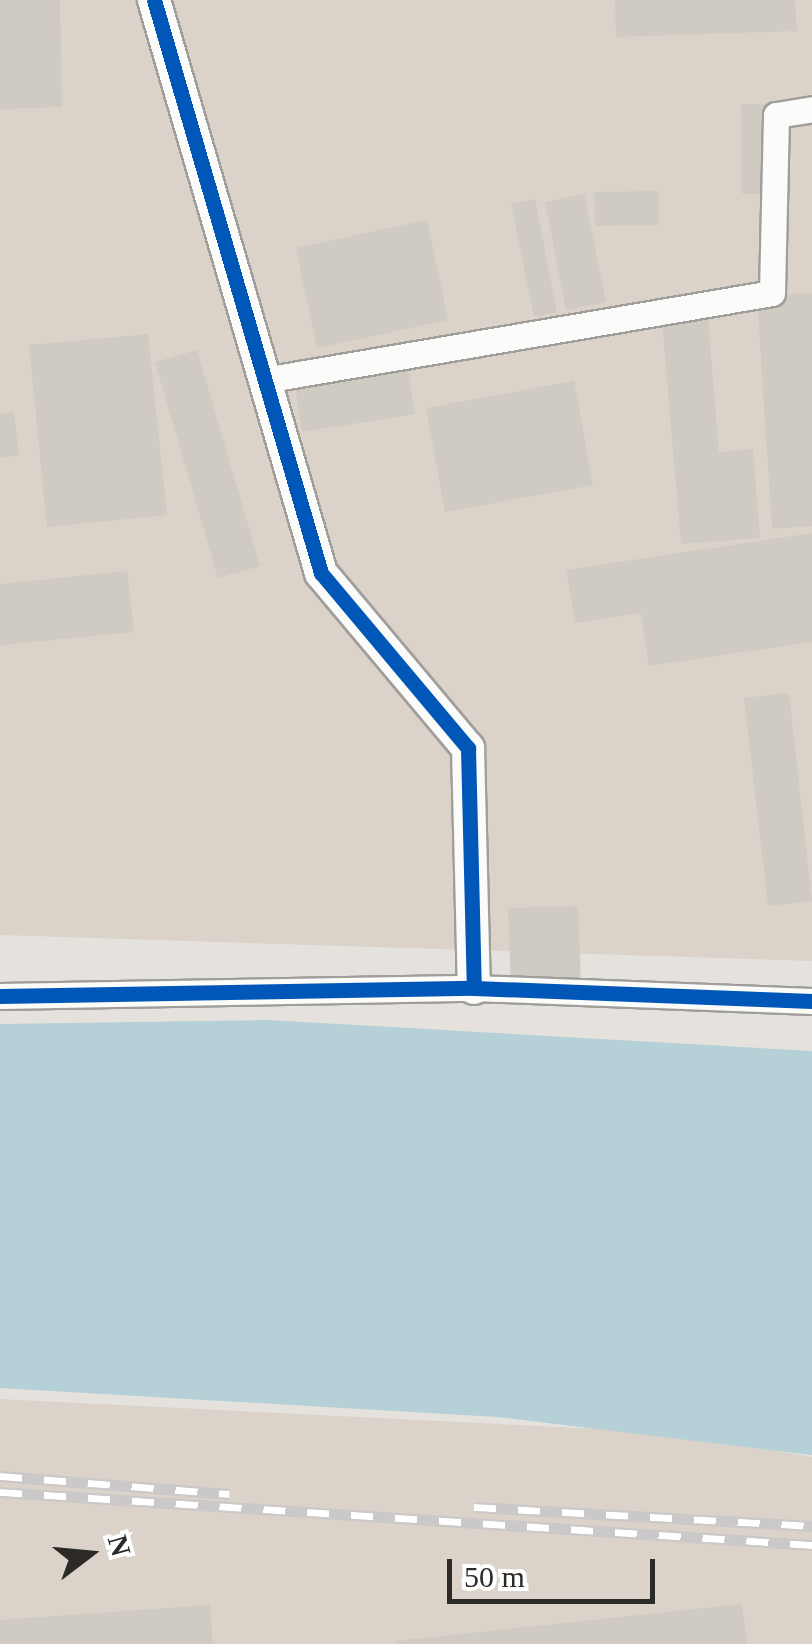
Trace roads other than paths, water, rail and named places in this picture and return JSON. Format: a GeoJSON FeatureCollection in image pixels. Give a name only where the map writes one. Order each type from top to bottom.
{"type":"FeatureCollection","features":[{"type":"Feature","properties":{"kind":"street"},"geometry":{"type":"LineString","coordinates":[[154,0],[321,573],[468,748],[474,988]]}},
{"type":"Feature","properties":{"kind":"street"},"geometry":{"type":"LineString","coordinates":[[264,380],[772,293],[776,115],[812,109]]}},
{"type":"Feature","properties":{"kind":"street"},"geometry":{"type":"LineString","coordinates":[[0,996],[474,988],[812,1002]]}},
{"type":"Feature","properties":{"kind":"water"},"geometry":{"type":"Polygon","coordinates":[[[268,1020],[812,1051],[812,1455],[497,1417],[0,1388],[0,1024],[268,1020]]]}},
{"type":"Feature","properties":{"kind":"railway"},"geometry":{"type":"LineString","coordinates":[[0,1476],[229,1494]]}},
{"type":"Feature","properties":{"kind":"railway"},"geometry":{"type":"LineString","coordinates":[[0,1492],[812,1545]]}},
{"type":"Feature","properties":{"kind":"railway"},"geometry":{"type":"LineString","coordinates":[[474,1507],[812,1526]]}}]}
